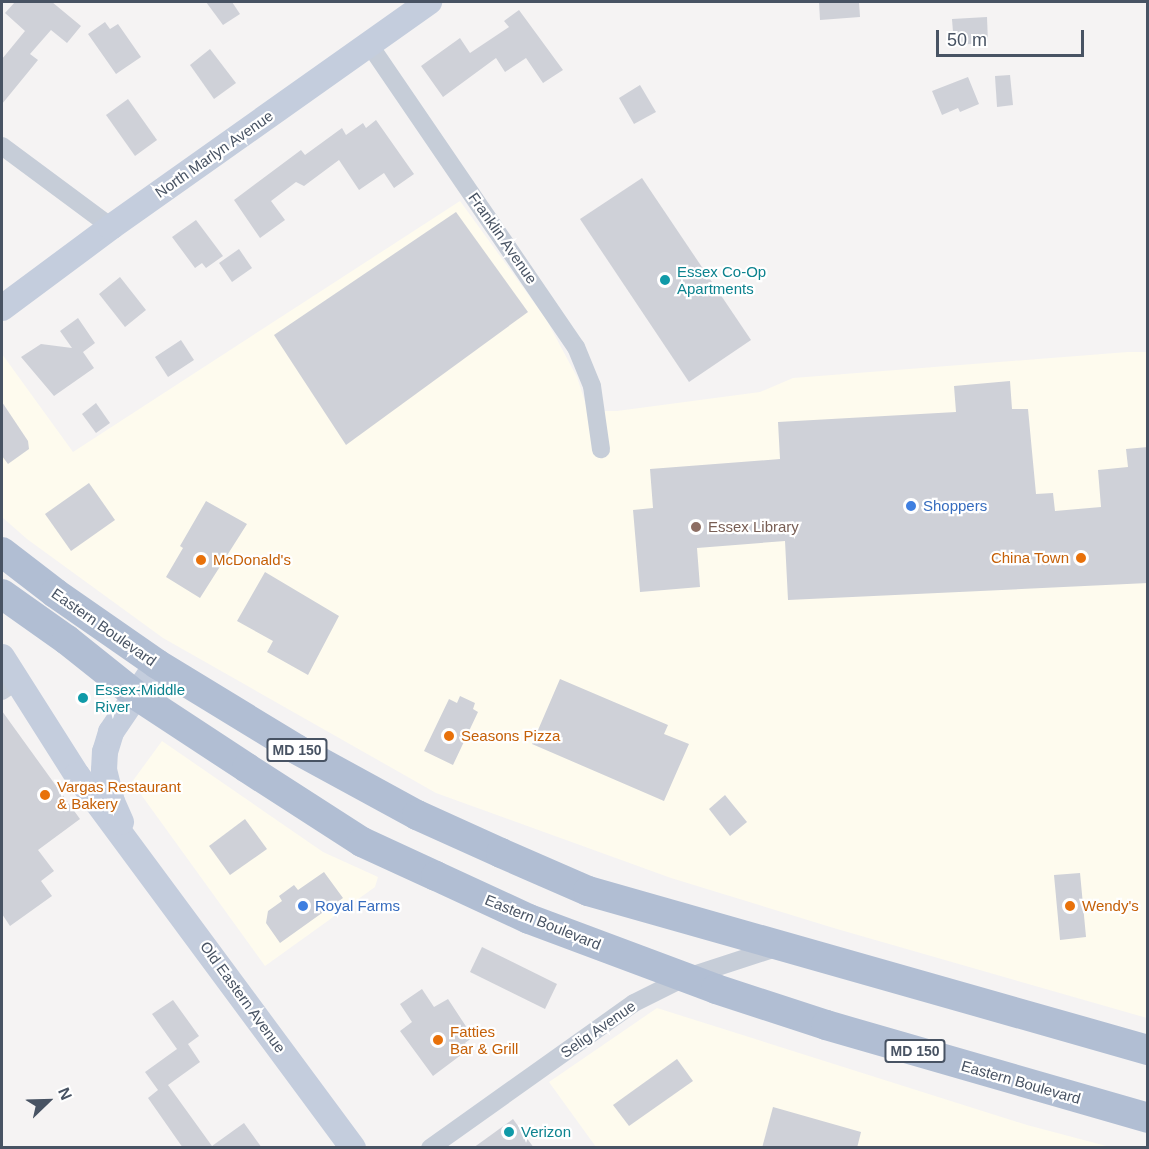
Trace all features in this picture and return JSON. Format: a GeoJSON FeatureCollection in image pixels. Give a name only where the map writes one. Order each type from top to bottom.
{"type":"FeatureCollection","features":[{"type":"Feature","properties":{"kind":"main road","name":"Eastern Boulevard"},"geometry":{"type":"LineString","coordinates":[[2,552],[55,593],[157,664],[296,749],[417,815],[588,891],[1148,1050]]}},
{"type":"Feature","properties":{"kind":"main road","name":"Eastern Boulevard"},"geometry":{"type":"LineString","coordinates":[[2,594],[67,640],[136,695],[362,842],[529,919],[684,978],[848,1032],[1148,1118]]}},
{"type":"Feature","properties":{"kind":"street","name":"North Marlyn Avenue"},"geometry":{"type":"LineString","coordinates":[[2,308],[111,227],[429,2]]}},
{"type":"Feature","properties":{"kind":"street","name":"Franklin Avenue"},"geometry":{"type":"LineString","coordinates":[[369,44],[576,347],[592,386],[602,449]]}},
{"type":"Feature","properties":{"kind":"street"},"geometry":{"type":"LineString","coordinates":[[2,146],[111,227]]}},
{"type":"Feature","properties":{"kind":"street","name":"Old Eastern Avenue"},"geometry":{"type":"LineString","coordinates":[[2,657],[8,687],[132,847],[352,1148]]}},
{"type":"Feature","properties":{"kind":"street","name":"Old Eastern Avenue"},"geometry":{"type":"LineString","coordinates":[[132,847],[112,802],[104,770],[111,732],[157,664]]}},
{"type":"Feature","properties":{"kind":"street","name":"Selig Avenue"},"geometry":{"type":"LineString","coordinates":[[430,1148],[634,1003],[684,978],[783,945]]}},
{"type":"Feature","properties":{"kind":"shaded area"},"geometry":{"type":"Polygon","coordinates":[[[460,201],[546,319],[577,377],[588,411],[617,411],[760,392],[793,378],[1147,352],[1147,1018],[837,929],[671,878],[436,793],[163,638],[27,539],[2,517],[2,354],[73,452],[460,201]]]}},
{"type":"Feature","properties":{"kind":"shaded area"},"geometry":{"type":"Polygon","coordinates":[[[162,741],[323,852],[378,877],[375,887],[265,966],[132,782],[162,741]]]}},
{"type":"Feature","properties":{"kind":"shaded area"},"geometry":{"type":"Polygon","coordinates":[[[657,1008],[1027,1125],[1110,1147],[596,1147],[549,1082],[657,1008]]]}},
{"type":"Feature","properties":{"kind":"building"},"geometry":{"type":"Polygon","coordinates":[[[15,2],[52,2],[81,26],[67,43],[51,30],[30,54],[38,60],[2,104],[2,59],[25,31],[5,13],[15,2]]]}},
{"type":"Feature","properties":{"kind":"building"},"geometry":{"type":"Polygon","coordinates":[[[206,2],[232,2],[240,14],[223,25],[206,2]]]}},
{"type":"Feature","properties":{"kind":"building"},"geometry":{"type":"Polygon","coordinates":[[[819,2],[859,2],[860,17],[820,20],[819,2]]]}},
{"type":"Feature","properties":{"kind":"building"},"geometry":{"type":"Polygon","coordinates":[[[519,10],[563,70],[543,83],[526,58],[505,72],[496,58],[443,97],[421,66],[460,38],[470,53],[509,27],[504,21],[519,10]]]}},
{"type":"Feature","properties":{"kind":"building"},"geometry":{"type":"Polygon","coordinates":[[[987,17],[988,43],[954,45],[952,19],[987,17]]]}},
{"type":"Feature","properties":{"kind":"building"},"geometry":{"type":"Polygon","coordinates":[[[105,22],[110,29],[118,24],[141,57],[116,74],[88,34],[105,22]]]}},
{"type":"Feature","properties":{"kind":"building"},"geometry":{"type":"Polygon","coordinates":[[[210,49],[236,83],[214,99],[190,65],[210,49]]]}},
{"type":"Feature","properties":{"kind":"building"},"geometry":{"type":"Polygon","coordinates":[[[1010,75],[1013,105],[997,107],[995,76],[1010,75]]]}},
{"type":"Feature","properties":{"kind":"building"},"geometry":{"type":"Polygon","coordinates":[[[968,77],[979,104],[960,112],[958,108],[942,115],[932,91],[968,77]]]}},
{"type":"Feature","properties":{"kind":"building"},"geometry":{"type":"Polygon","coordinates":[[[640,85],[656,112],[634,124],[619,98],[640,85]]]}},
{"type":"Feature","properties":{"kind":"building"},"geometry":{"type":"Polygon","coordinates":[[[128,99],[157,140],[135,156],[106,115],[128,99]]]}},
{"type":"Feature","properties":{"kind":"building"},"geometry":{"type":"Polygon","coordinates":[[[376,120],[414,174],[394,188],[384,173],[359,190],[339,160],[304,186],[296,182],[271,201],[285,220],[260,238],[234,200],[301,150],[305,155],[342,128],[346,135],[363,123],[366,128],[376,120]]]}},
{"type":"Feature","properties":{"kind":"building","name":"Essex Co-Op Apartments"},"geometry":{"type":"Polygon","coordinates":[[[642,178],[751,340],[689,382],[580,219],[642,178]]]}},
{"type":"Feature","properties":{"kind":"building"},"geometry":{"type":"Polygon","coordinates":[[[456,212],[528,312],[346,445],[274,335],[456,212]]]}},
{"type":"Feature","properties":{"kind":"building"},"geometry":{"type":"Polygon","coordinates":[[[196,220],[223,256],[206,268],[202,263],[195,268],[172,237],[196,220]]]}},
{"type":"Feature","properties":{"kind":"building"},"geometry":{"type":"Polygon","coordinates":[[[239,249],[252,268],[232,282],[219,263],[239,249]]]}},
{"type":"Feature","properties":{"kind":"building"},"geometry":{"type":"Polygon","coordinates":[[[120,277],[146,310],[125,327],[99,294],[120,277]]]}},
{"type":"Feature","properties":{"kind":"building"},"geometry":{"type":"Polygon","coordinates":[[[78,318],[95,343],[83,352],[94,368],[54,396],[21,357],[41,344],[72,348],[60,331],[78,318]]]}},
{"type":"Feature","properties":{"kind":"building"},"geometry":{"type":"Polygon","coordinates":[[[181,340],[194,360],[168,377],[155,357],[181,340]]]}},
{"type":"Feature","properties":{"kind":"building"},"geometry":{"type":"Polygon","coordinates":[[[1010,381],[1012,409],[1028,409],[1036,494],[1053,493],[1055,511],[1101,507],[1098,470],[1128,467],[1126,449],[1148,447],[1148,583],[788,600],[785,541],[697,548],[700,587],[640,592],[633,510],[653,508],[650,469],[780,459],[778,422],[956,412],[954,386],[1010,381]]]}},
{"type":"Feature","properties":{"kind":"building"},"geometry":{"type":"Polygon","coordinates":[[[2,402],[28,441],[29,449],[8,464],[2,456],[2,402]]]}},
{"type":"Feature","properties":{"kind":"building"},"geometry":{"type":"Polygon","coordinates":[[[96,403],[110,423],[96,433],[82,414],[96,403]]]}},
{"type":"Feature","properties":{"kind":"building"},"geometry":{"type":"Polygon","coordinates":[[[89,483],[115,520],[71,551],[45,514],[89,483]]]}},
{"type":"Feature","properties":{"kind":"building","name":"McDonald's"},"geometry":{"type":"Polygon","coordinates":[[[206,501],[247,524],[200,598],[166,577],[183,548],[180,546],[206,501]]]}},
{"type":"Feature","properties":{"kind":"building"},"geometry":{"type":"Polygon","coordinates":[[[265,572],[339,616],[308,675],[267,652],[273,641],[237,621],[265,572]]]}},
{"type":"Feature","properties":{"kind":"building"},"geometry":{"type":"Polygon","coordinates":[[[560,679],[668,725],[664,734],[689,744],[664,801],[532,744],[560,679]]]}},
{"type":"Feature","properties":{"kind":"building","name":"Seasons Pizza"},"geometry":{"type":"Polygon","coordinates":[[[460,696],[475,703],[473,709],[478,712],[453,765],[424,751],[449,699],[457,703],[460,696]]]}},
{"type":"Feature","properties":{"kind":"building"},"geometry":{"type":"Polygon","coordinates":[[[2,711],[80,819],[38,850],[54,871],[41,881],[52,896],[10,926],[2,914],[2,711]]]}},
{"type":"Feature","properties":{"kind":"building"},"geometry":{"type":"Polygon","coordinates":[[[725,795],[747,822],[730,836],[709,809],[725,795]]]}},
{"type":"Feature","properties":{"kind":"building"},"geometry":{"type":"Polygon","coordinates":[[[245,819],[267,849],[230,875],[209,846],[245,819]]]}},
{"type":"Feature","properties":{"kind":"building","name":"Royal Farms"},"geometry":{"type":"Polygon","coordinates":[[[324,872],[343,898],[280,943],[266,923],[268,911],[282,901],[279,896],[294,885],[298,890],[324,872]]]}},
{"type":"Feature","properties":{"kind":"building","name":"Wendy's"},"geometry":{"type":"Polygon","coordinates":[[[1080,873],[1086,937],[1060,940],[1054,875],[1080,873]]]}},
{"type":"Feature","properties":{"kind":"building"},"geometry":{"type":"Polygon","coordinates":[[[482,947],[557,984],[545,1009],[470,972],[482,947]]]}},
{"type":"Feature","properties":{"kind":"building","name":"Fatties Bar & Grill"},"geometry":{"type":"Polygon","coordinates":[[[422,989],[434,1007],[448,999],[473,1037],[465,1043],[469,1049],[433,1076],[400,1031],[412,1022],[400,1004],[422,989]]]}},
{"type":"Feature","properties":{"kind":"building"},"geometry":{"type":"Polygon","coordinates":[[[173,1000],[199,1036],[188,1044],[200,1062],[168,1085],[212,1146],[244,1123],[262,1148],[183,1148],[148,1098],[158,1090],[145,1072],[177,1049],[152,1014],[173,1000]]]}},
{"type":"Feature","properties":{"kind":"building"},"geometry":{"type":"Polygon","coordinates":[[[677,1059],[693,1081],[629,1126],[613,1105],[677,1059]]]}},
{"type":"Feature","properties":{"kind":"building"},"geometry":{"type":"Polygon","coordinates":[[[773,1107],[861,1132],[857,1148],[762,1148],[773,1107]]]}},
{"type":"Feature","properties":{"kind":"building","name":"Verizon"},"geometry":{"type":"Polygon","coordinates":[[[513,1119],[534,1148],[473,1148],[513,1119]]]}},
{"type":"Feature","properties":{"kind":"place","name":"Essex Co-Op Apartments"},"geometry":{"type":"Point","coordinates":[665,280]}},
{"type":"Feature","properties":{"kind":"place","name":"Shoppers"},"geometry":{"type":"Point","coordinates":[911,506]}},
{"type":"Feature","properties":{"kind":"place","name":"Essex Library"},"geometry":{"type":"Point","coordinates":[696,527]}},
{"type":"Feature","properties":{"kind":"place","name":"China Town"},"geometry":{"type":"Point","coordinates":[1081,558]}},
{"type":"Feature","properties":{"kind":"place","name":"McDonald's"},"geometry":{"type":"Point","coordinates":[201,560]}},
{"type":"Feature","properties":{"kind":"place","name":"Essex-Middle River"},"geometry":{"type":"Point","coordinates":[83,698]}},
{"type":"Feature","properties":{"kind":"place","name":"Seasons Pizza"},"geometry":{"type":"Point","coordinates":[449,736]}},
{"type":"Feature","properties":{"kind":"place","name":"Vargas Restaurant & Bakery"},"geometry":{"type":"Point","coordinates":[45,795]}},
{"type":"Feature","properties":{"kind":"place","name":"Royal Farms"},"geometry":{"type":"Point","coordinates":[303,906]}},
{"type":"Feature","properties":{"kind":"place","name":"Wendy's"},"geometry":{"type":"Point","coordinates":[1070,906]}},
{"type":"Feature","properties":{"kind":"place","name":"Fatties Bar & Grill"},"geometry":{"type":"Point","coordinates":[438,1040]}},
{"type":"Feature","properties":{"kind":"place","name":"Verizon"},"geometry":{"type":"Point","coordinates":[509,1132]}}]}
